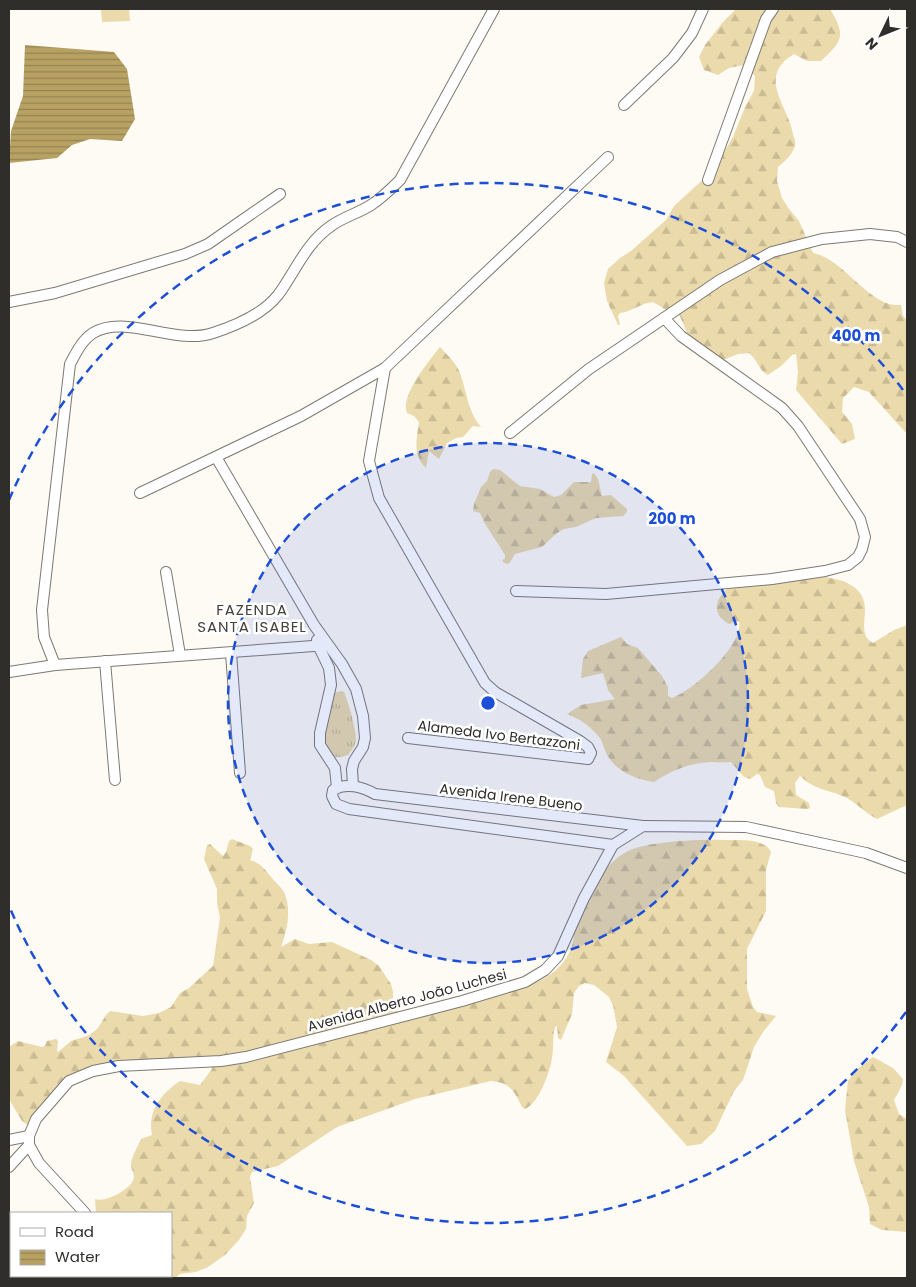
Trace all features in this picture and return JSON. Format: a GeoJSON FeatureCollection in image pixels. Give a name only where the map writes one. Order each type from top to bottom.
{"type":"FeatureCollection","features":[{"type":"Feature","properties":{"kind":"street"},"geometry":{"type":"LineString","coordinates":[[55,665],[44,637],[42,610],[70,364],[82,344],[92,334],[106,327],[125,327],[183,337],[210,334],[232,326],[263,310],[277,296],[303,255],[330,226],[371,205],[391,190],[400,180],[494,9]]}},
{"type":"Feature","properties":{"kind":"street"},"geometry":{"type":"LineString","coordinates":[[624,105],[673,58],[692,33],[703,9]]}},
{"type":"Feature","properties":{"kind":"street"},"geometry":{"type":"LineString","coordinates":[[708,180],[766,18],[773,9]]}},
{"type":"Feature","properties":{"kind":"street"},"geometry":{"type":"LineString","coordinates":[[140,492],[301,416],[386,368],[608,157]]}},
{"type":"Feature","properties":{"kind":"street"},"geometry":{"type":"LineString","coordinates":[[9,302],[54,293],[185,254],[208,244],[280,194]]}},
{"type":"Feature","properties":{"kind":"street"},"geometry":{"type":"LineString","coordinates":[[510,433],[589,369],[720,280],[772,252],[822,239],[870,234],[897,238],[907,242]]}},
{"type":"Feature","properties":{"kind":"street"},"geometry":{"type":"LineString","coordinates":[[516,591],[606,594],[772,579],[825,572],[848,564],[858,557],[865,537],[860,520],[798,426],[782,408],[681,336],[664,318]]}},
{"type":"Feature","properties":{"kind":"street","name":"Alameda Ivo Bertazzoni"},"geometry":{"type":"LineString","coordinates":[[386,368],[368,461],[379,498],[485,683],[495,692],[580,741],[588,747],[591,754],[588,759],[408,738]]}},
{"type":"Feature","properties":{"kind":"street"},"geometry":{"type":"LineString","coordinates":[[216,457],[314,624],[323,645],[331,685],[320,746],[336,771],[337,788],[333,790],[332,796],[336,804],[349,809],[613,845]]}},
{"type":"Feature","properties":{"kind":"street"},"geometry":{"type":"LineString","coordinates":[[166,572],[180,655]]}},
{"type":"Feature","properties":{"kind":"street"},"geometry":{"type":"LineString","coordinates":[[9,672],[55,665],[323,645],[342,664],[356,689],[363,716],[364,747],[354,761],[352,769],[353,786]]}},
{"type":"Feature","properties":{"kind":"street"},"geometry":{"type":"LineString","coordinates":[[231,653],[240,773]]}},
{"type":"Feature","properties":{"kind":"street"},"geometry":{"type":"LineString","coordinates":[[105,661],[115,780]]}},
{"type":"Feature","properties":{"kind":"street"},"geometry":{"type":"LineString","coordinates":[[332,762],[354,761]]}},
{"type":"Feature","properties":{"kind":"street","name":"Avenida Irene Bueno"},"geometry":{"type":"LineString","coordinates":[[337,788],[353,786],[366,788],[375,794],[643,826]]}},
{"type":"Feature","properties":{"kind":"street"},"geometry":{"type":"LineString","coordinates":[[372,812],[375,794]]}},
{"type":"Feature","properties":{"kind":"street"},"geometry":{"type":"LineString","coordinates":[[643,826],[746,827],[866,853],[907,868]]}},
{"type":"Feature","properties":{"kind":"street","name":"Avenida Alberto João Luchesi"},"geometry":{"type":"LineString","coordinates":[[29,1141],[36,1119],[69,1081],[93,1071],[119,1066],[221,1061],[246,1057],[462,1001],[525,982],[544,970],[558,956],[584,898],[613,845],[643,826]]}},
{"type":"Feature","properties":{"kind":"street"},"geometry":{"type":"LineString","coordinates":[[9,1140],[29,1141]]}},
{"type":"Feature","properties":{"kind":"street"},"geometry":{"type":"LineString","coordinates":[[9,1167],[29,1141]]}},
{"type":"Feature","properties":{"kind":"street"},"geometry":{"type":"LineString","coordinates":[[29,1141],[39,1163],[85,1212]]}},
{"type":"Feature","properties":{"kind":"green space"},"geometry":{"type":"Polygon","coordinates":[[[129,9],[130,21],[102,22],[101,10],[129,9]]]}},
{"type":"Feature","properties":{"kind":"green space"},"geometry":{"type":"Polygon","coordinates":[[[736,9],[830,9],[838,25],[840,37],[838,43],[821,61],[807,61],[794,54],[783,63],[777,72],[777,92],[790,123],[795,146],[786,160],[778,167],[777,181],[782,198],[799,221],[813,253],[823,256],[842,269],[879,300],[889,304],[901,305],[903,316],[907,320],[907,434],[869,392],[854,387],[843,398],[842,412],[852,424],[855,439],[842,444],[796,390],[798,372],[796,354],[792,355],[768,375],[762,371],[749,353],[738,354],[723,360],[709,358],[691,342],[679,314],[668,311],[653,302],[620,313],[618,316],[620,325],[618,325],[607,301],[604,283],[608,269],[666,220],[674,206],[708,175],[733,137],[754,91],[755,76],[744,65],[729,68],[718,75],[704,70],[699,57],[705,45],[736,9]]]}},
{"type":"Feature","properties":{"kind":"green space"},"geometry":{"type":"Polygon","coordinates":[[[440,347],[458,368],[471,409],[481,427],[473,426],[463,437],[456,438],[447,443],[439,459],[429,451],[426,468],[419,458],[416,446],[419,422],[414,416],[407,413],[406,406],[411,388],[440,347]]]}},
{"type":"Feature","properties":{"kind":"green space"},"geometry":{"type":"Polygon","coordinates":[[[493,469],[500,470],[520,486],[540,489],[554,497],[561,495],[574,482],[591,482],[592,474],[594,473],[598,479],[602,496],[611,495],[627,509],[627,512],[623,516],[596,518],[576,527],[564,529],[542,547],[515,554],[509,564],[504,563],[502,560],[505,559],[505,555],[480,513],[473,511],[481,487],[487,481],[493,469]]]}},
{"type":"Feature","properties":{"kind":"green space"},"geometry":{"type":"Polygon","coordinates":[[[827,577],[847,583],[858,591],[865,607],[864,631],[867,638],[873,643],[894,630],[907,625],[907,805],[877,819],[847,798],[818,788],[800,776],[795,783],[796,795],[809,803],[810,808],[779,807],[776,803],[774,791],[765,787],[760,775],[757,774],[750,779],[744,777],[731,762],[710,762],[688,766],[673,771],[654,782],[640,779],[627,774],[616,766],[607,755],[602,741],[596,733],[584,723],[567,714],[581,705],[615,699],[608,690],[603,673],[581,678],[583,659],[588,651],[621,637],[627,644],[638,648],[662,676],[668,687],[668,696],[672,698],[692,687],[704,677],[726,654],[734,642],[739,631],[739,621],[729,624],[718,613],[717,606],[728,588],[742,581],[749,580],[827,577]]]}},
{"type":"Feature","properties":{"kind":"green space"},"geometry":{"type":"Polygon","coordinates":[[[344,692],[350,709],[356,741],[348,755],[335,757],[327,754],[323,737],[334,693],[344,692]]]}},
{"type":"Feature","properties":{"kind":"green space"},"geometry":{"type":"Polygon","coordinates":[[[232,839],[250,846],[253,849],[250,860],[262,867],[284,892],[288,913],[287,927],[281,947],[295,939],[309,944],[332,942],[371,960],[379,966],[391,984],[393,1009],[400,1012],[526,986],[549,976],[566,958],[573,942],[576,922],[601,876],[613,862],[628,851],[649,845],[676,841],[738,840],[757,842],[768,847],[771,852],[766,870],[766,911],[747,949],[747,989],[753,1007],[757,1012],[776,1016],[754,1047],[743,1080],[734,1091],[715,1131],[701,1144],[687,1146],[624,1076],[606,1062],[617,1027],[613,1005],[609,997],[594,985],[585,983],[579,986],[574,993],[572,1014],[561,1040],[558,1038],[557,1026],[555,1027],[549,1071],[539,1094],[530,1106],[525,1109],[511,1089],[498,1082],[491,1081],[415,1099],[337,1127],[278,1166],[252,1172],[250,1177],[254,1203],[247,1216],[246,1229],[225,1255],[208,1267],[196,1272],[180,1274],[175,1278],[103,1278],[172,1277],[172,1212],[96,1212],[95,1199],[100,1200],[111,1197],[129,1186],[134,1177],[131,1166],[132,1159],[141,1139],[152,1135],[152,1118],[157,1104],[167,1091],[180,1081],[200,1085],[212,1069],[211,1066],[130,1063],[71,1081],[29,1126],[22,1121],[9,1099],[9,1047],[18,1041],[42,1047],[45,1046],[47,1041],[56,1039],[58,1041],[58,1052],[71,1041],[90,1035],[98,1028],[110,1011],[143,1016],[159,1013],[171,1007],[180,993],[189,988],[213,966],[220,918],[217,889],[204,859],[207,845],[210,844],[223,856],[229,841],[232,839]]]}},
{"type":"Feature","properties":{"kind":"green space"},"geometry":{"type":"Polygon","coordinates":[[[873,1057],[893,1068],[903,1079],[894,1100],[899,1114],[907,1119],[907,1232],[882,1230],[870,1224],[869,1207],[854,1161],[845,1110],[848,1081],[856,1070],[873,1057]]]}},
{"type":"Feature","properties":{"kind":"water"},"geometry":{"type":"Polygon","coordinates":[[[25,45],[114,52],[127,69],[135,119],[122,141],[90,139],[72,145],[57,158],[9,163],[11,131],[23,96],[25,45]]]}},
{"type":"Feature","properties":{"kind":"district","name":"FAZENDA SANTA ISABEL"},"geometry":{"type":"Point","coordinates":[252,618]}}]}
